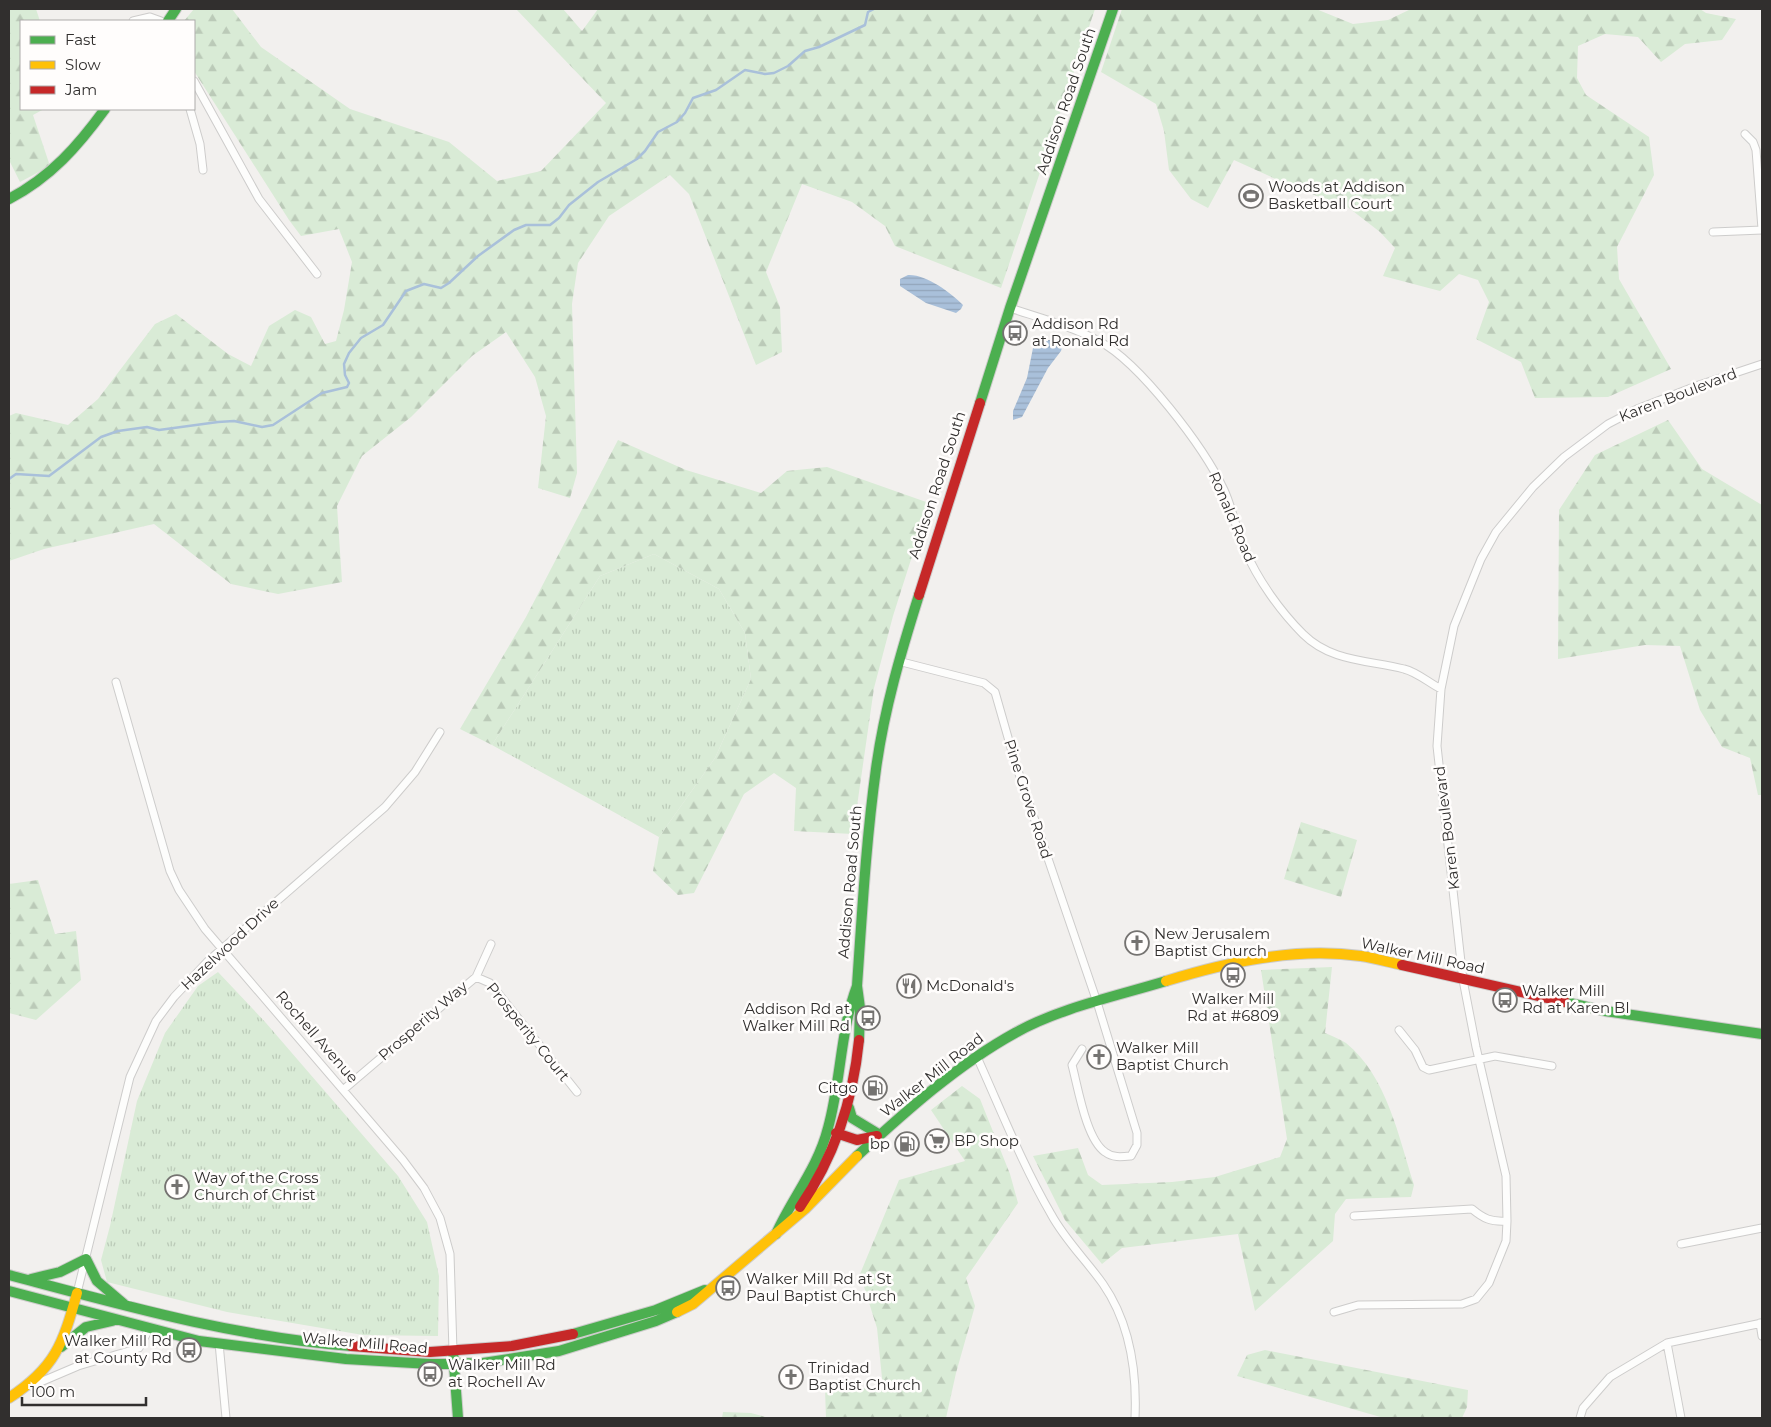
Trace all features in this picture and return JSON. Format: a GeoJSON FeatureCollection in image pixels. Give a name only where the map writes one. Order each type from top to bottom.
{"type":"FeatureCollection","features":[{"type":"Feature","properties":{"kind":"main road"},"geometry":{"type":"LineString","coordinates":[[169,20],[176,9]]}},
{"type":"Feature","properties":{"kind":"main road","name":"Addison Road South"},"geometry":{"type":"LineString","coordinates":[[828,1130],[838,1084],[852,994],[856,986],[867,840],[876,767],[898,661],[1010,308],[1113,9]]}},
{"type":"Feature","properties":{"kind":"main road"},"geometry":{"type":"LineString","coordinates":[[9,199],[36,186],[56,169],[74,151],[104,110]]}},
{"type":"Feature","properties":{"kind":"main road","name":"Walker Mill Road"},"geometry":{"type":"LineString","coordinates":[[9,1291],[149,1329],[219,1343],[346,1359],[454,1364],[514,1360],[600,1340],[656,1321],[691,1305],[784,1228],[880,1135],[959,1069],[1034,1023],[1202,970],[1278,955],[1361,956],[1606,1011],[1762,1034]]}},
{"type":"Feature","properties":{"kind":"main road","name":"Addison Road South"},"geometry":{"type":"LineString","coordinates":[[784,1228],[820,1175],[840,1135],[849,1106],[857,1072],[862,1004],[856,986]]}},
{"type":"Feature","properties":{"kind":"main road"},"geometry":{"type":"LineString","coordinates":[[849,1106],[852,1118],[880,1135]]}},
{"type":"Feature","properties":{"kind":"main road","name":"Walker Mill Road"},"geometry":{"type":"LineString","coordinates":[[775,1235],[783,1218],[807,1181],[828,1130],[857,1140],[880,1135]]}},
{"type":"Feature","properties":{"kind":"main road"},"geometry":{"type":"LineString","coordinates":[[27,1280],[43,1278],[69,1268],[86,1258],[97,1281],[127,1306]]}},
{"type":"Feature","properties":{"kind":"main road","name":"Walker Mill Road"},"geometry":{"type":"LineString","coordinates":[[9,1275],[201,1325],[257,1335],[404,1351],[453,1351],[512,1346],[585,1332],[656,1310],[711,1288]]}},
{"type":"Feature","properties":{"kind":"main road"},"geometry":{"type":"LineString","coordinates":[[9,1398],[43,1373],[61,1347],[77,1293]]}},
{"type":"Feature","properties":{"kind":"main road"},"geometry":{"type":"LineString","coordinates":[[61,1347],[86,1328],[104,1322],[118,1321]]}},
{"type":"Feature","properties":{"kind":"main road","name":"Rochell Avenue"},"geometry":{"type":"LineString","coordinates":[[453,1351],[458,1418]]}},
{"type":"Feature","properties":{"kind":"street"},"geometry":{"type":"LineString","coordinates":[[137,20],[150,17],[158,20]]}},
{"type":"Feature","properties":{"kind":"street"},"geometry":{"type":"LineString","coordinates":[[195,83],[259,199],[317,274]]}},
{"type":"Feature","properties":{"kind":"street"},"geometry":{"type":"LineString","coordinates":[[190,110],[200,144],[203,170]]}},
{"type":"Feature","properties":{"kind":"street"},"geometry":{"type":"LineString","coordinates":[[1713,232],[1762,229],[1756,150],[1753,142],[1745,134]]}},
{"type":"Feature","properties":{"kind":"street","name":"Ronald Road"},"geometry":{"type":"LineString","coordinates":[[1010,308],[1072,329],[1100,341],[1127,360],[1144,378],[1200,450],[1218,479],[1252,566],[1290,619],[1309,639],[1350,660],[1406,670],[1440,689]]}},
{"type":"Feature","properties":{"kind":"street","name":"Karen Boulevard"},"geometry":{"type":"LineString","coordinates":[[1334,1312],[1358,1305],[1462,1304],[1473,1301],[1480,1296],[1488,1283],[1506,1241],[1506,1176],[1463,980],[1437,746],[1440,689],[1454,626],[1481,559],[1503,522],[1550,469],[1608,424],[1624,415],[1699,385],[1762,364]]}},
{"type":"Feature","properties":{"kind":"street","name":"Pine Grove Road"},"geometry":{"type":"LineString","coordinates":[[898,661],[984,683],[994,690],[1015,762],[1097,1002],[1138,1133],[1137,1145],[1131,1156],[1116,1157],[1097,1146],[1086,1116],[1072,1065],[1082,1049]]}},
{"type":"Feature","properties":{"kind":"street","name":"Rochell Avenue"},"geometry":{"type":"LineString","coordinates":[[116,682],[170,872],[191,910],[414,1174],[440,1218],[452,1269],[453,1351]]}},
{"type":"Feature","properties":{"kind":"street","name":"Hazelwood Drive"},"geometry":{"type":"LineString","coordinates":[[77,1293],[125,1095],[135,1064],[148,1035],[165,1008],[195,974],[222,949],[385,807],[415,772],[440,732]]}},
{"type":"Feature","properties":{"kind":"street","name":"Prosperity Way"},"geometry":{"type":"LineString","coordinates":[[343,1090],[476,977],[491,944]]}},
{"type":"Feature","properties":{"kind":"street","name":"Prosperity Court"},"geometry":{"type":"LineString","coordinates":[[476,977],[490,983],[578,1092]]}},
{"type":"Feature","properties":{"kind":"street"},"geometry":{"type":"LineString","coordinates":[[1399,1030],[1415,1050],[1420,1063],[1426,1069],[1432,1070],[1479,1058],[1504,1056],[1552,1066]]}},
{"type":"Feature","properties":{"kind":"street"},"geometry":{"type":"LineString","coordinates":[[977,1057],[1023,1161],[1044,1202],[1061,1231],[1103,1285],[1120,1319],[1132,1358],[1136,1388],[1136,1418]]}},
{"type":"Feature","properties":{"kind":"street"},"geometry":{"type":"LineString","coordinates":[[1354,1216],[1472,1209],[1492,1222],[1507,1221]]}},
{"type":"Feature","properties":{"kind":"street"},"geometry":{"type":"LineString","coordinates":[[1682,1244],[1762,1228]]}},
{"type":"Feature","properties":{"kind":"street"},"geometry":{"type":"LineString","coordinates":[[1580,1418],[1583,1408],[1610,1377],[1667,1342],[1761,1323],[1762,1336]]}},
{"type":"Feature","properties":{"kind":"street"},"geometry":{"type":"LineString","coordinates":[[21,1391],[78,1366],[139,1348],[149,1329]]}},
{"type":"Feature","properties":{"kind":"street"},"geometry":{"type":"LineString","coordinates":[[1667,1342],[1681,1418]]}},
{"type":"Feature","properties":{"kind":"street"},"geometry":{"type":"LineString","coordinates":[[219,1343],[226,1418]]}},
{"type":"Feature","properties":{"kind":"green space"},"geometry":{"type":"Polygon","coordinates":[[[9,9],[36,9],[40,20],[20,20],[20,110],[42,110],[33,115],[50,166],[20,182],[9,160],[9,9]]]}},
{"type":"Feature","properties":{"kind":"green space"},"geometry":{"type":"Polygon","coordinates":[[[194,9],[232,9],[261,47],[350,109],[449,142],[497,181],[541,171],[606,103],[516,9],[563,9],[582,31],[598,9],[1095,9],[1001,288],[895,246],[885,226],[852,202],[802,184],[766,272],[780,307],[782,352],[756,365],[689,194],[670,175],[609,216],[578,263],[572,304],[577,473],[570,498],[538,488],[546,416],[535,377],[506,332],[472,356],[411,417],[362,456],[337,506],[342,582],[278,594],[231,584],[154,524],[44,549],[9,561],[9,416],[16,413],[68,425],[98,399],[155,324],[176,314],[228,354],[251,366],[269,326],[295,310],[311,317],[325,344],[336,341],[344,310],[352,262],[339,229],[301,236],[289,220],[195,73],[195,20],[185,20],[194,9]]]}},
{"type":"Feature","properties":{"kind":"green space"},"geometry":{"type":"Polygon","coordinates":[[[1122,9],[1316,9],[1353,24],[1388,20],[1411,9],[1700,9],[1706,13],[1736,19],[1722,40],[1685,44],[1661,62],[1638,37],[1605,34],[1578,46],[1577,78],[1586,95],[1649,137],[1654,175],[1617,247],[1619,279],[1671,369],[1608,397],[1535,398],[1521,362],[1476,339],[1489,302],[1478,280],[1459,274],[1440,291],[1383,276],[1395,248],[1380,232],[1349,208],[1291,186],[1234,160],[1208,208],[1191,199],[1169,170],[1164,131],[1156,104],[1101,72],[1122,9]]]}},
{"type":"Feature","properties":{"kind":"green space"},"geometry":{"type":"Polygon","coordinates":[[[1668,420],[1702,469],[1762,505],[1762,795],[1758,795],[1750,758],[1722,747],[1700,710],[1680,646],[1645,645],[1558,659],[1559,510],[1595,455],[1668,420]]]}},
{"type":"Feature","properties":{"kind":"green space"},"geometry":{"type":"Polygon","coordinates":[[[618,440],[686,470],[761,493],[787,471],[827,467],[929,503],[893,616],[874,688],[853,834],[794,831],[796,788],[774,773],[744,794],[694,893],[678,895],[653,871],[659,837],[715,758],[751,679],[745,633],[719,589],[654,554],[600,576],[492,745],[460,729],[526,617],[618,440]]]}},
{"type":"Feature","properties":{"kind":"green space"},"geometry":{"type":"Polygon","coordinates":[[[654,554],[719,589],[745,633],[751,679],[715,758],[659,837],[492,745],[600,576],[654,554]]]}},
{"type":"Feature","properties":{"kind":"green space"},"geometry":{"type":"Polygon","coordinates":[[[1301,822],[1357,840],[1341,897],[1284,879],[1301,822]]]}},
{"type":"Feature","properties":{"kind":"green space"},"geometry":{"type":"Polygon","coordinates":[[[38,880],[55,934],[76,931],[81,980],[36,1020],[9,1013],[9,884],[38,880]]]}},
{"type":"Feature","properties":{"kind":"green space"},"geometry":{"type":"Polygon","coordinates":[[[1332,967],[1325,1033],[1346,1043],[1360,1057],[1372,1072],[1382,1090],[1397,1128],[1414,1185],[1411,1197],[1346,1199],[1335,1214],[1333,1241],[1255,1311],[1238,1234],[1122,1248],[1102,1264],[1065,1220],[1033,1156],[1078,1148],[1088,1175],[1102,1185],[1172,1182],[1215,1177],[1280,1157],[1287,1139],[1261,970],[1332,967]]]}},
{"type":"Feature","properties":{"kind":"green space"},"geometry":{"type":"Polygon","coordinates":[[[218,972],[266,1023],[398,1176],[427,1222],[439,1276],[438,1336],[363,1335],[227,1312],[107,1282],[101,1260],[137,1101],[165,1033],[198,986],[218,972]]]}},
{"type":"Feature","properties":{"kind":"green space"},"geometry":{"type":"Polygon","coordinates":[[[962,1086],[980,1099],[1010,1174],[1018,1203],[966,1278],[975,1306],[956,1373],[946,1418],[826,1418],[825,1389],[883,1388],[877,1328],[860,1274],[899,1180],[965,1161],[931,1110],[962,1086]]]}},
{"type":"Feature","properties":{"kind":"green space"},"geometry":{"type":"Polygon","coordinates":[[[1265,1350],[1468,1390],[1467,1407],[1462,1418],[1384,1418],[1237,1376],[1247,1355],[1265,1350]]]}},
{"type":"Feature","properties":{"kind":"green space"},"geometry":{"type":"Polygon","coordinates":[[[723,1412],[751,1413],[769,1418],[722,1418],[723,1412]]]}},
{"type":"Feature","properties":{"kind":"water"},"geometry":{"type":"Polygon","coordinates":[[[908,275],[922,277],[937,285],[963,305],[961,309],[956,313],[926,303],[900,286],[900,279],[908,275]]]}},
{"type":"Feature","properties":{"kind":"water"},"geometry":{"type":"Polygon","coordinates":[[[1041,340],[1053,340],[1063,344],[1061,351],[1048,368],[1022,417],[1013,420],[1013,411],[1027,378],[1033,348],[1041,340]]]}},
{"type":"Feature","properties":{"kind":"waterway"},"geometry":{"type":"LineString","coordinates":[[9,479],[16,474],[49,476],[101,437],[118,431],[147,427],[159,430],[234,421],[262,427],[273,425],[322,393],[347,387],[349,383],[345,375],[344,364],[349,353],[361,338],[383,325],[406,291],[424,284],[441,288],[478,256],[514,230],[526,225],[550,225],[559,218],[569,205],[598,182],[637,159],[658,132],[677,122],[685,113],[693,98],[716,90],[745,70],[765,74],[774,73],[788,66],[805,51],[819,47],[865,25],[868,12],[874,9]]}},
{"type":"Feature","properties":{"kind":"traffic: fast"},"geometry":{"type":"LineString","coordinates":[[169,20],[176,9]]}},
{"type":"Feature","properties":{"kind":"traffic: fast"},"geometry":{"type":"LineString","coordinates":[[980,403],[1010,308],[1113,9]]}},
{"type":"Feature","properties":{"kind":"traffic: fast"},"geometry":{"type":"LineString","coordinates":[[9,199],[38,181],[63,160],[85,136],[104,110]]}},
{"type":"Feature","properties":{"kind":"traffic: fast"},"geometry":{"type":"LineString","coordinates":[[859,1040],[860,1008],[857,986],[867,850],[876,769],[894,681],[919,595]]}},
{"type":"Feature","properties":{"kind":"traffic: fast"},"geometry":{"type":"LineString","coordinates":[[857,1156],[952,1074],[1015,1033],[1050,1016],[1166,981]]}},
{"type":"Feature","properties":{"kind":"traffic: fast"},"geometry":{"type":"LineString","coordinates":[[776,1234],[824,1143],[836,1093],[847,1021],[857,986]]}},
{"type":"Feature","properties":{"kind":"traffic: fast"},"geometry":{"type":"LineString","coordinates":[[1565,1002],[1605,1011],[1762,1034]]}},
{"type":"Feature","properties":{"kind":"traffic: fast"},"geometry":{"type":"LineString","coordinates":[[849,1108],[852,1118],[880,1135]]}},
{"type":"Feature","properties":{"kind":"traffic: fast"},"geometry":{"type":"LineString","coordinates":[[31,1279],[60,1272],[86,1259],[97,1281],[124,1304]]}},
{"type":"Feature","properties":{"kind":"traffic: fast"},"geometry":{"type":"LineString","coordinates":[[9,1275],[136,1308],[221,1327],[307,1342],[351,1346]]}},
{"type":"Feature","properties":{"kind":"traffic: fast"},"geometry":{"type":"LineString","coordinates":[[573,1334],[656,1310],[705,1290]]}},
{"type":"Feature","properties":{"kind":"traffic: fast"},"geometry":{"type":"LineString","coordinates":[[9,1291],[199,1341],[346,1359],[430,1364],[483,1363],[559,1351],[656,1321],[677,1312]]}},
{"type":"Feature","properties":{"kind":"traffic: fast"},"geometry":{"type":"LineString","coordinates":[[61,1347],[86,1327],[112,1321]]}},
{"type":"Feature","properties":{"kind":"traffic: fast"},"geometry":{"type":"LineString","coordinates":[[453,1351],[458,1418]]}},
{"type":"Feature","properties":{"kind":"traffic: slow"},"geometry":{"type":"LineString","coordinates":[[1166,981],[1238,962],[1311,953],[1366,957],[1402,965]]}},
{"type":"Feature","properties":{"kind":"traffic: slow"},"geometry":{"type":"LineString","coordinates":[[677,1312],[693,1304],[805,1209],[857,1156]]}},
{"type":"Feature","properties":{"kind":"traffic: slow"},"geometry":{"type":"LineString","coordinates":[[9,1398],[37,1376],[55,1353],[67,1327],[77,1293]]}},
{"type":"Feature","properties":{"kind":"traffic: jam"},"geometry":{"type":"LineString","coordinates":[[919,595],[980,403]]}},
{"type":"Feature","properties":{"kind":"traffic: jam"},"geometry":{"type":"LineString","coordinates":[[1402,965],[1565,1002]]}},
{"type":"Feature","properties":{"kind":"traffic: jam"},"geometry":{"type":"LineString","coordinates":[[800,1207],[823,1168],[840,1127],[852,1085],[859,1040]]}},
{"type":"Feature","properties":{"kind":"traffic: jam"},"geometry":{"type":"LineString","coordinates":[[836,1133],[857,1140],[877,1136]]}},
{"type":"Feature","properties":{"kind":"traffic: jam"},"geometry":{"type":"LineString","coordinates":[[351,1346],[430,1352],[512,1346],[573,1334]]}},
{"type":"Feature","properties":{"kind":"place","name":"Woods at Addison Basketball Court"},"geometry":{"type":"Point","coordinates":[1251,196]}},
{"type":"Feature","properties":{"kind":"place","name":"Addison Rd at Ronald Rd"},"geometry":{"type":"Point","coordinates":[1015,333]}},
{"type":"Feature","properties":{"kind":"place","name":"New Jerusalem Baptist Church"},"geometry":{"type":"Point","coordinates":[1137,943]}},
{"type":"Feature","properties":{"kind":"place","name":"Walker Mill Rd at #6809"},"geometry":{"type":"Point","coordinates":[1233,975]}},
{"type":"Feature","properties":{"kind":"place","name":"McDonald's"},"geometry":{"type":"Point","coordinates":[909,986]}},
{"type":"Feature","properties":{"kind":"place","name":"Walker Mill Rd at Karen Bl"},"geometry":{"type":"Point","coordinates":[1505,1000]}},
{"type":"Feature","properties":{"kind":"place","name":"Addison Rd at Walker Mill Rd"},"geometry":{"type":"Point","coordinates":[868,1018]}},
{"type":"Feature","properties":{"kind":"place","name":"Walker Mill Baptist Church"},"geometry":{"type":"Point","coordinates":[1099,1057]}},
{"type":"Feature","properties":{"kind":"place","name":"Citgo"},"geometry":{"type":"Point","coordinates":[875,1088]}},
{"type":"Feature","properties":{"kind":"place","name":"BP Shop"},"geometry":{"type":"Point","coordinates":[937,1141]}},
{"type":"Feature","properties":{"kind":"place","name":"bp"},"geometry":{"type":"Point","coordinates":[907,1144]}},
{"type":"Feature","properties":{"kind":"place","name":"Way of the Cross Church of Christ"},"geometry":{"type":"Point","coordinates":[177,1187]}},
{"type":"Feature","properties":{"kind":"place","name":"Walker Mill Rd at St Paul Baptist Church"},"geometry":{"type":"Point","coordinates":[728,1288]}},
{"type":"Feature","properties":{"kind":"place","name":"Walker Mill Rd at County Rd"},"geometry":{"type":"Point","coordinates":[189,1350]}},
{"type":"Feature","properties":{"kind":"place","name":"Walker Mill Rd at Rochell Av"},"geometry":{"type":"Point","coordinates":[430,1374]}},
{"type":"Feature","properties":{"kind":"place","name":"Trinidad Baptist Church"},"geometry":{"type":"Point","coordinates":[791,1377]}}]}
